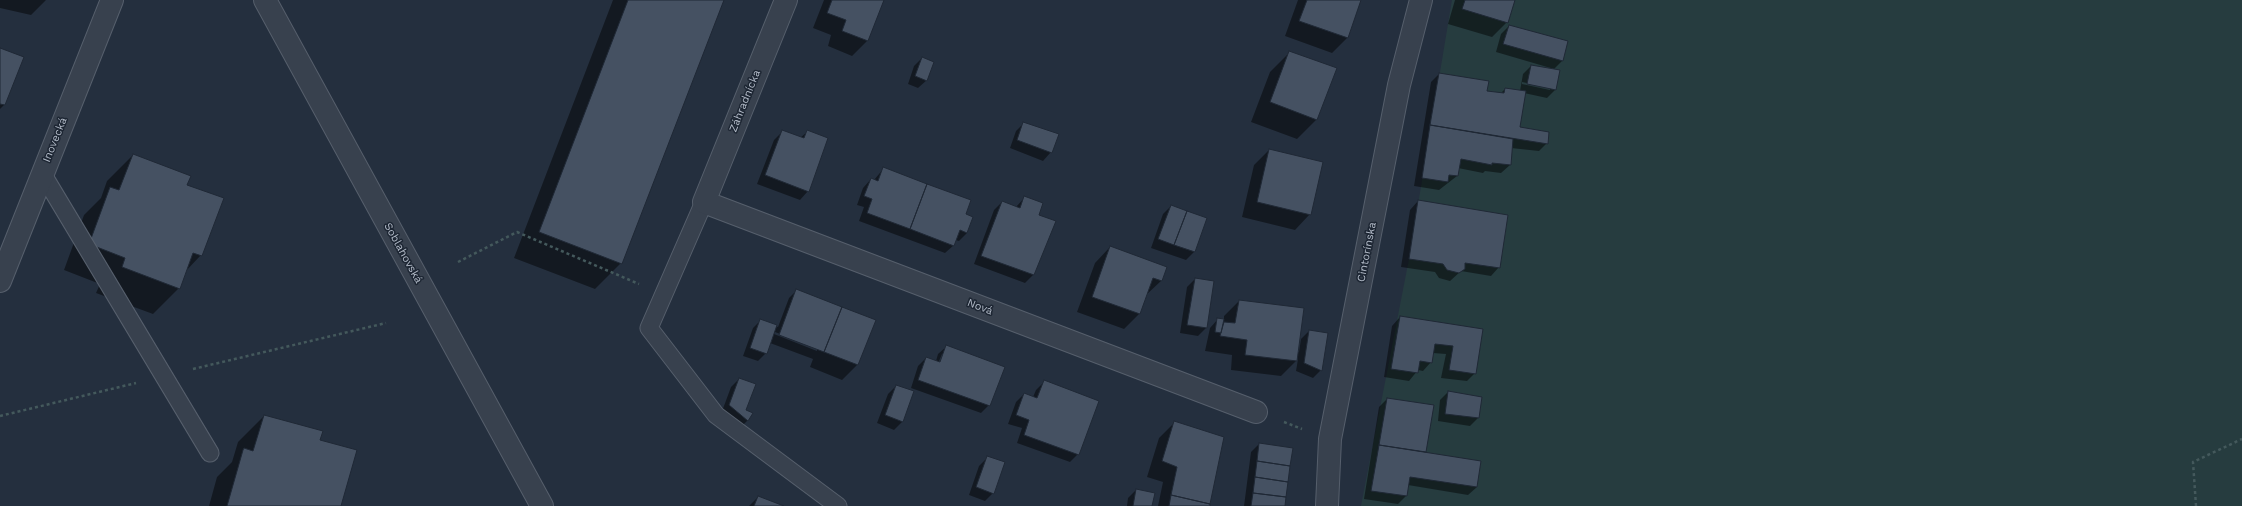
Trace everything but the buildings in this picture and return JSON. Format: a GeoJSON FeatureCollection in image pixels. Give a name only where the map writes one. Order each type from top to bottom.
{"type":"FeatureCollection","features":[{"type":"Feature","properties":{"kind":"street","name":"Inovecká"},"geometry":{"type":"LineString","coordinates":[[0,280],[112,0]]}},
{"type":"Feature","properties":{"kind":"street","name":"Soblahovská"},"geometry":{"type":"LineString","coordinates":[[265,0],[542,506]]}},
{"type":"Feature","properties":{"kind":"street","name":"Záhradnícka"},"geometry":{"type":"LineString","coordinates":[[704,202],[786,0]]}},
{"type":"Feature","properties":{"kind":"street","name":"Cintorínska"},"geometry":{"type":"LineString","coordinates":[[1327,506],[1330,439],[1399,85],[1421,0]]}},
{"type":"Feature","properties":{"kind":"street","name":"Nová"},"geometry":{"type":"LineString","coordinates":[[704,202],[1256,412]]}},
{"type":"Feature","properties":{"kind":"lane"},"geometry":{"type":"LineString","coordinates":[[42,173],[210,452]]}},
{"type":"Feature","properties":{"kind":"lane"},"geometry":{"type":"LineString","coordinates":[[704,202],[649,328],[716,415],[838,506]]}},
{"type":"Feature","properties":{"kind":"path"},"geometry":{"type":"LineString","coordinates":[[458,262],[517,232],[664,294]]}},
{"type":"Feature","properties":{"kind":"path"},"geometry":{"type":"LineString","coordinates":[[1256,412],[1330,439]]}},
{"type":"Feature","properties":{"kind":"path"},"geometry":{"type":"LineString","coordinates":[[2196,506],[2193,462],[2242,439]]}},
{"type":"Feature","properties":{"kind":"green space"},"geometry":{"type":"Polygon","coordinates":[[[1452,0],[2242,0],[2242,506],[1361,506],[1409,259],[1452,0]]]}}]}
